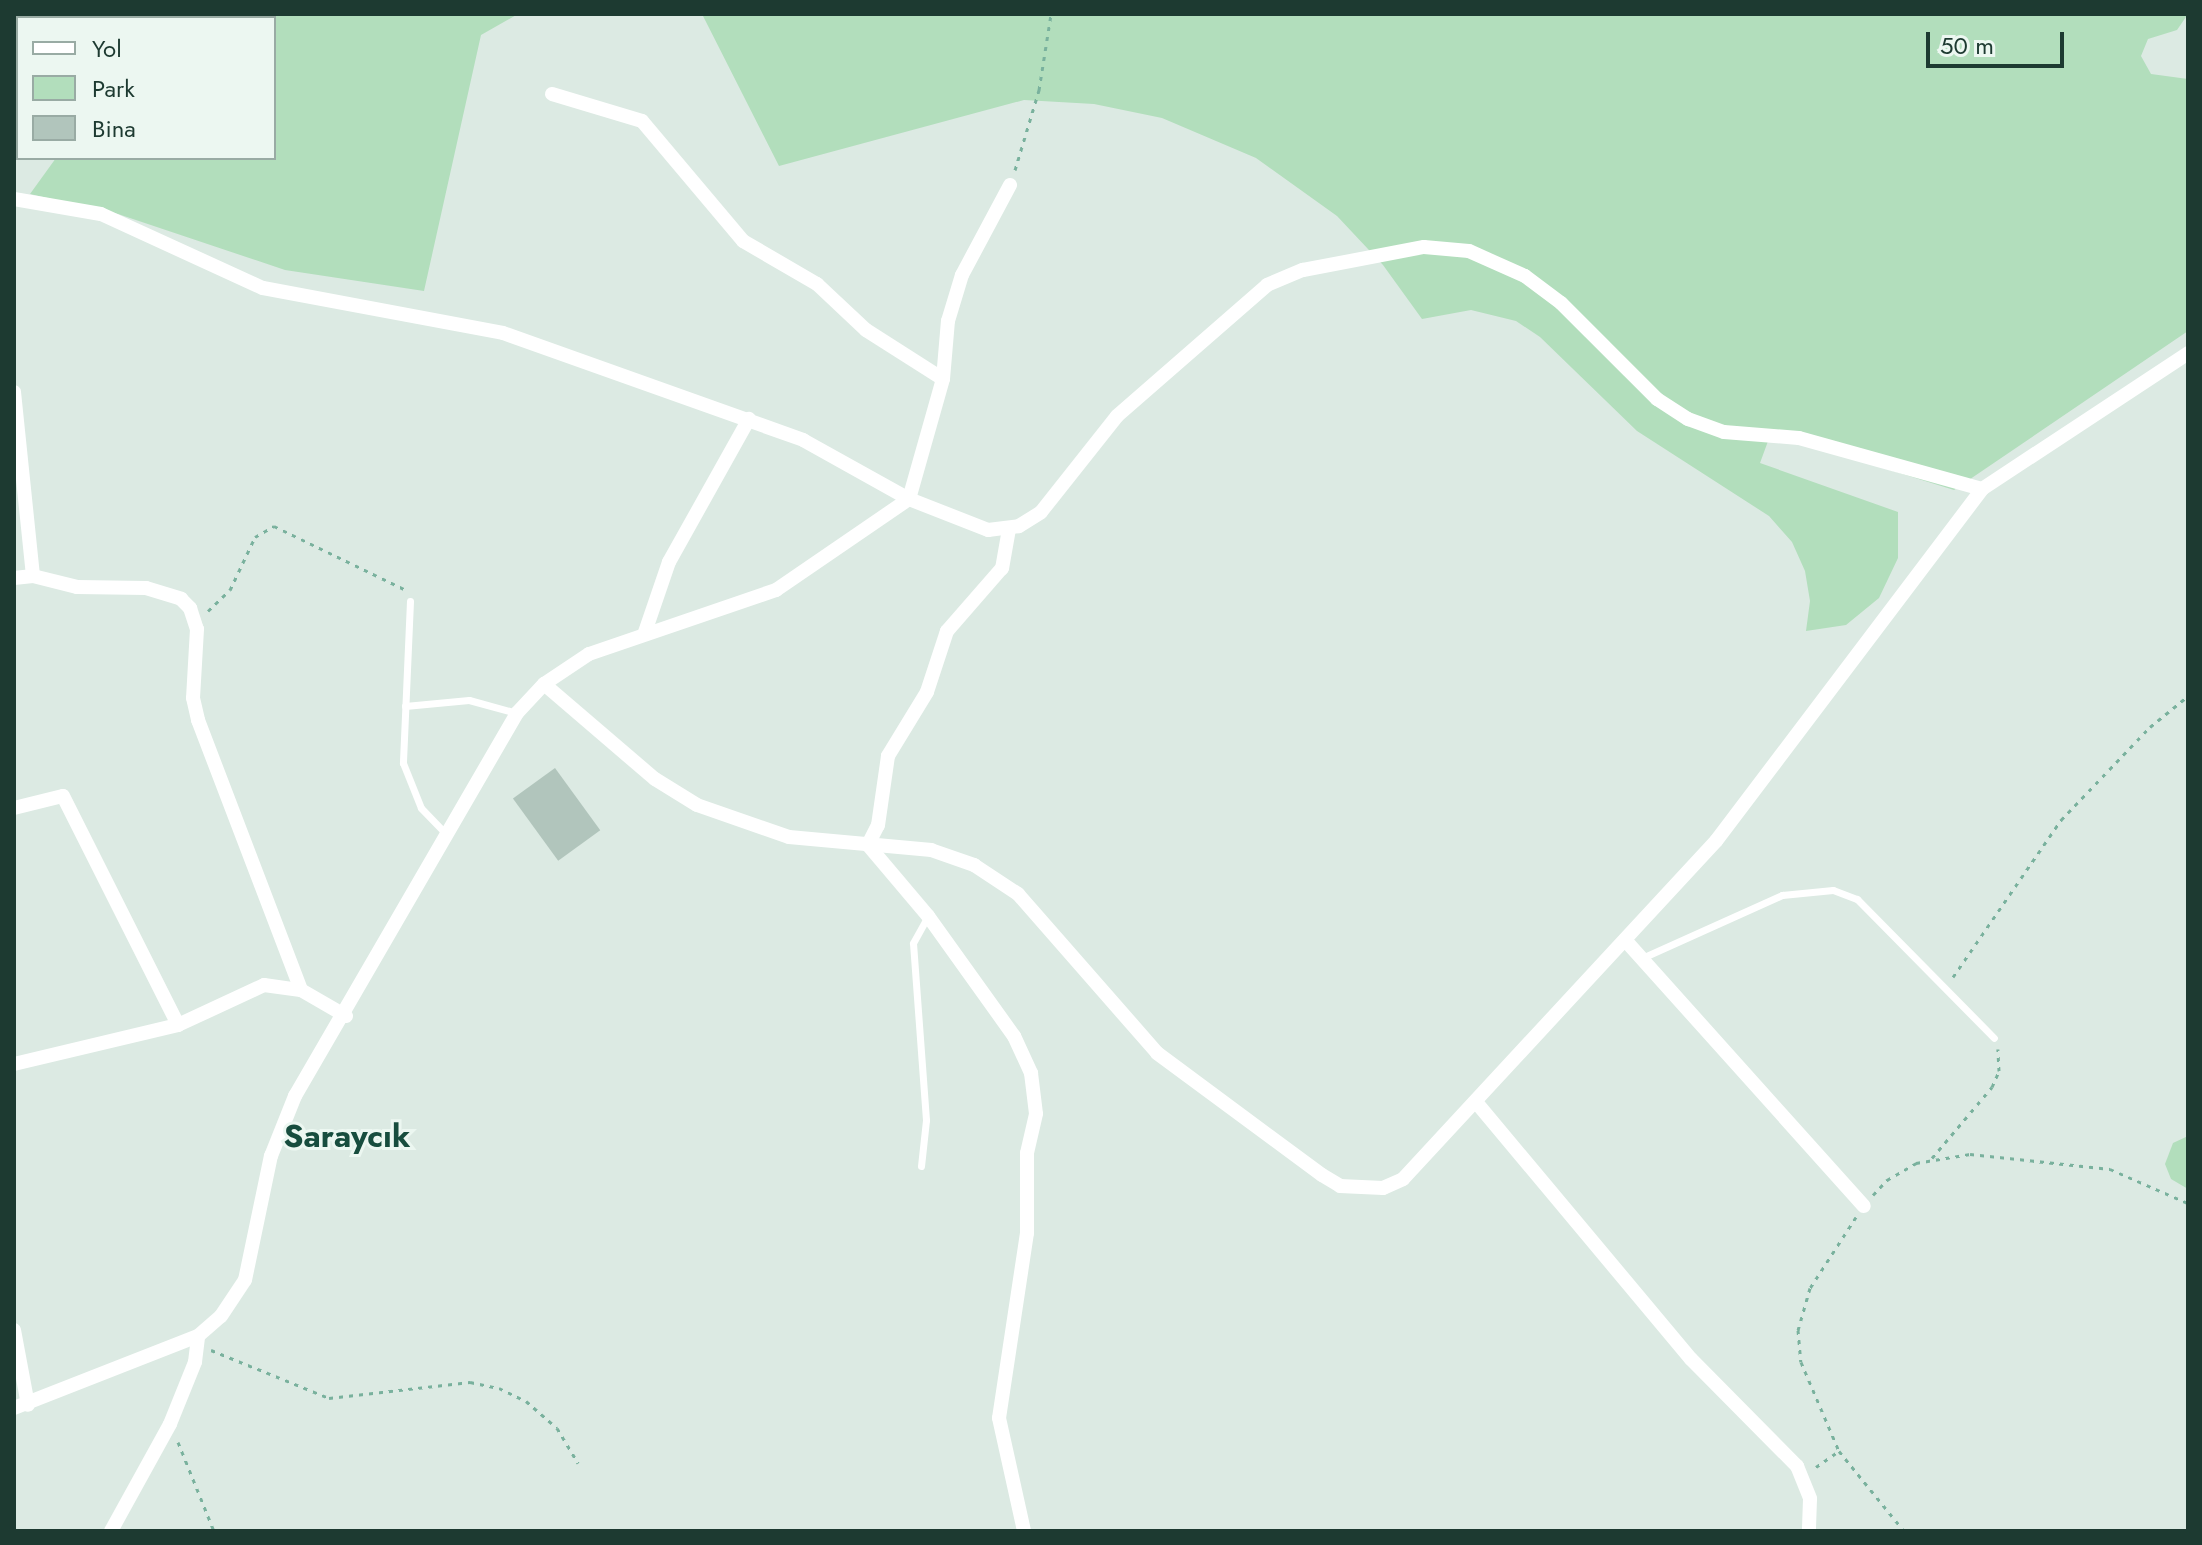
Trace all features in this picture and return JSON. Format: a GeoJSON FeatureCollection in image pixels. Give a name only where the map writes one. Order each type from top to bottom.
{"type":"FeatureCollection","features":[{"type":"Feature","properties":{"kind":"street"},"geometry":{"type":"LineString","coordinates":[[552,94],[642,121],[743,241],[817,284],[866,330],[943,379]]}},
{"type":"Feature","properties":{"kind":"street"},"geometry":{"type":"LineString","coordinates":[[111,1531],[170,1424],[198,1340],[221,1316],[245,1280],[282,1123],[517,713],[544,684],[589,654],[645,632],[776,590],[909,499],[943,379],[948,321],[962,275],[1010,185]]}},
{"type":"Feature","properties":{"kind":"street"},"geometry":{"type":"LineString","coordinates":[[14,199],[112,218],[240,281],[503,333],[749,419],[838,456],[909,499],[988,530],[1009,529],[1041,512],[1117,416],[1255,293],[1303,270],[1424,247],[1469,251],[1525,276],[1561,303],[1657,399],[1705,427],[1799,438],[1982,489]]}},
{"type":"Feature","properties":{"kind":"street"},"geometry":{"type":"LineString","coordinates":[[544,684],[655,779],[697,805],[789,837],[931,850],[974,865],[1018,894],[1157,1053],[1340,1186],[1383,1188],[1403,1179],[1716,841],[1982,489],[2188,353]]}},
{"type":"Feature","properties":{"kind":"street"},"geometry":{"type":"LineString","coordinates":[[14,392],[33,576]]}},
{"type":"Feature","properties":{"kind":"street"},"geometry":{"type":"LineString","coordinates":[[645,632],[669,562],[749,419]]}},
{"type":"Feature","properties":{"kind":"street"},"geometry":{"type":"LineString","coordinates":[[868,845],[878,825],[888,756],[927,692],[947,631],[1002,568],[1009,529]]}},
{"type":"Feature","properties":{"kind":"street"},"geometry":{"type":"LineString","coordinates":[[14,578],[33,576],[77,587],[165,592],[181,599],[195,617],[198,720],[301,990]]}},
{"type":"Feature","properties":{"kind":"street"},"geometry":{"type":"LineString","coordinates":[[14,808],[63,796],[178,1025]]}},
{"type":"Feature","properties":{"kind":"street"},"geometry":{"type":"LineString","coordinates":[[868,845],[928,916],[1014,1036],[1031,1073],[1036,1114],[1027,1153],[1027,1233],[999,1418],[1024,1531]]}},
{"type":"Feature","properties":{"kind":"street"},"geometry":{"type":"LineString","coordinates":[[1626,941],[1864,1206]]}},
{"type":"Feature","properties":{"kind":"street"},"geometry":{"type":"LineString","coordinates":[[14,1064],[178,1025],[264,985],[301,990],[346,1016]]}},
{"type":"Feature","properties":{"kind":"street"},"geometry":{"type":"LineString","coordinates":[[1476,1102],[1691,1359],[1803,1476],[1810,1499],[1809,1531]]}},
{"type":"Feature","properties":{"kind":"street"},"geometry":{"type":"LineString","coordinates":[[14,1330],[21,1407],[198,1340]]}},
{"type":"Feature","properties":{"kind":"lane"},"geometry":{"type":"LineString","coordinates":[[410,601],[403,763],[421,808],[447,835]]}},
{"type":"Feature","properties":{"kind":"lane"},"geometry":{"type":"LineString","coordinates":[[405,706],[469,700],[517,713]]}},
{"type":"Feature","properties":{"kind":"lane"},"geometry":{"type":"LineString","coordinates":[[1641,958],[1782,895],[1820,889],[1857,899],[1994,1038]]}},
{"type":"Feature","properties":{"kind":"lane"},"geometry":{"type":"LineString","coordinates":[[921,1166],[926,1120],[913,943],[928,916]]}},
{"type":"Feature","properties":{"kind":"path"},"geometry":{"type":"LineString","coordinates":[[1010,185],[1039,90],[1051,14]]}},
{"type":"Feature","properties":{"kind":"path"},"geometry":{"type":"LineString","coordinates":[[195,617],[222,602],[255,537],[274,526],[397,581],[410,601]]}},
{"type":"Feature","properties":{"kind":"path"},"geometry":{"type":"LineString","coordinates":[[1946,987],[2061,820],[2150,727],[2188,696]]}},
{"type":"Feature","properties":{"kind":"path"},"geometry":{"type":"LineString","coordinates":[[1930,1160],[1996,1079],[1999,1054],[1994,1038]]}},
{"type":"Feature","properties":{"kind":"path"},"geometry":{"type":"LineString","coordinates":[[1904,1531],[1839,1451],[1801,1362],[1798,1330],[1810,1288],[1864,1206],[1887,1180],[1930,1160],[1970,1154],[2110,1169],[2188,1203]]}},
{"type":"Feature","properties":{"kind":"path"},"geometry":{"type":"LineString","coordinates":[[198,1340],[329,1398],[470,1382],[499,1388],[526,1401],[557,1428],[578,1463]]}},
{"type":"Feature","properties":{"kind":"path"},"geometry":{"type":"LineString","coordinates":[[170,1424],[214,1531]]}},
{"type":"Feature","properties":{"kind":"path"},"geometry":{"type":"LineString","coordinates":[[1803,1476],[1839,1451]]}},
{"type":"Feature","properties":{"kind":"green space"},"geometry":{"type":"Polygon","coordinates":[[[518,14],[481,35],[424,291],[285,270],[118,214],[30,194],[55,160],[276,160],[276,16],[180,16],[518,14]]]}},
{"type":"Feature","properties":{"kind":"green space"},"geometry":{"type":"Polygon","coordinates":[[[702,14],[2188,14],[2177,30],[2148,39],[2141,56],[2151,74],[2188,79],[2188,331],[1954,490],[1771,433],[1760,463],[1898,512],[1898,558],[1879,598],[1846,625],[1806,631],[1810,601],[1805,571],[1792,542],[1769,516],[1637,431],[1540,337],[1516,321],[1471,310],[1422,319],[1383,265],[1337,216],[1256,158],[1162,118],[1094,104],[1024,100],[779,166],[702,14]]]}},
{"type":"Feature","properties":{"kind":"green space"},"geometry":{"type":"Polygon","coordinates":[[[2188,1136],[2188,1189],[2171,1179],[2165,1164],[2173,1143],[2188,1136]]]}},
{"type":"Feature","properties":{"kind":"building"},"geometry":{"type":"Polygon","coordinates":[[[555,768],[600,830],[558,861],[513,799],[555,768]]]}},
{"type":"Feature","properties":{"kind":"district","name":"Saraycık"},"geometry":{"type":"Point","coordinates":[347,1136]}}]}
